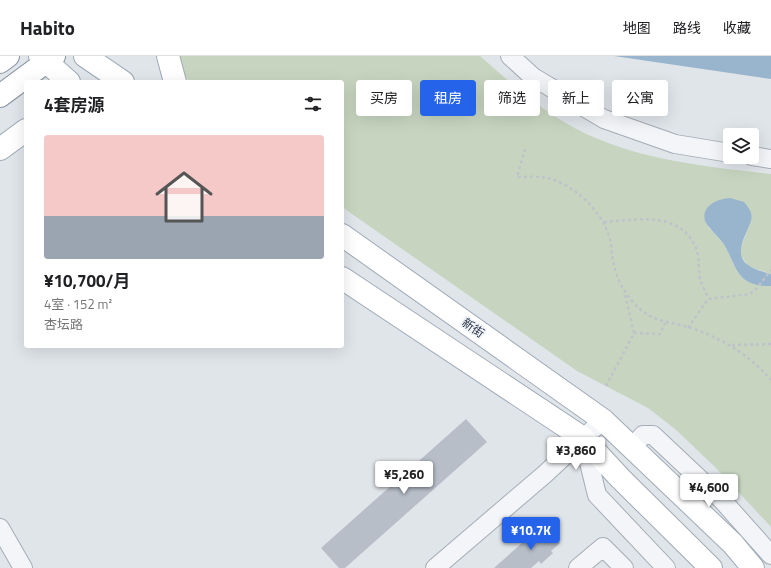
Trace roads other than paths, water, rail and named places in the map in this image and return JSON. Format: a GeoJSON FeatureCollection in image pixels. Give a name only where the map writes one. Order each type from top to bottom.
{"type":"FeatureCollection","features":[{"type":"Feature","properties":{"kind":"main road"},"geometry":{"type":"LineString","coordinates":[[0,62],[8,56]]}},
{"type":"Feature","properties":{"kind":"main road"},"geometry":{"type":"LineString","coordinates":[[85,56],[120,80]]}},
{"type":"Feature","properties":{"kind":"main road"},"geometry":{"type":"LineString","coordinates":[[168,56],[174,80]]}},
{"type":"Feature","properties":{"kind":"main road"},"geometry":{"type":"LineString","coordinates":[[0,96],[47,58],[67,80]]}},
{"type":"Feature","properties":{"kind":"main road"},"geometry":{"type":"LineString","coordinates":[[0,149],[24,131]]}},
{"type":"Feature","properties":{"kind":"main road","name":"新街"},"geometry":{"type":"LineString","coordinates":[[344,236],[603,420],[733,544],[753,568]]}},
{"type":"Feature","properties":{"kind":"main road"},"geometry":{"type":"LineString","coordinates":[[344,279],[583,438],[620,478],[711,568]]}},
{"type":"Feature","properties":{"kind":"street"},"geometry":{"type":"LineString","coordinates":[[510,56],[533,77],[604,119],[675,144],[723,152]]}},
{"type":"Feature","properties":{"kind":"street"},"geometry":{"type":"LineString","coordinates":[[759,157],[771,159]]}},
{"type":"Feature","properties":{"kind":"street"},"geometry":{"type":"LineString","coordinates":[[435,568],[545,474],[603,420]]}},
{"type":"Feature","properties":{"kind":"street"},"geometry":{"type":"LineString","coordinates":[[638,454],[636,443],[643,435],[653,435],[722,500],[771,555]]}},
{"type":"Feature","properties":{"kind":"street"},"geometry":{"type":"LineString","coordinates":[[583,438],[597,495],[666,568]]}},
{"type":"Feature","properties":{"kind":"street"},"geometry":{"type":"LineString","coordinates":[[597,495],[599,486],[603,480],[620,478]]}},
{"type":"Feature","properties":{"kind":"street"},"geometry":{"type":"LineString","coordinates":[[0,528],[23,568]]}},
{"type":"Feature","properties":{"kind":"street"},"geometry":{"type":"LineString","coordinates":[[578,568],[602,546],[624,568]]}},
{"type":"Feature","properties":{"kind":"water"},"geometry":{"type":"Polygon","coordinates":[[[614,56],[771,56],[771,79],[614,56]]]}},
{"type":"Feature","properties":{"kind":"water"},"geometry":{"type":"Polygon","coordinates":[[[730,198],[744,202],[751,213],[751,220],[741,249],[741,256],[748,265],[771,274],[771,286],[750,283],[744,279],[735,267],[723,243],[705,221],[705,211],[711,204],[730,198]]]}}]}
